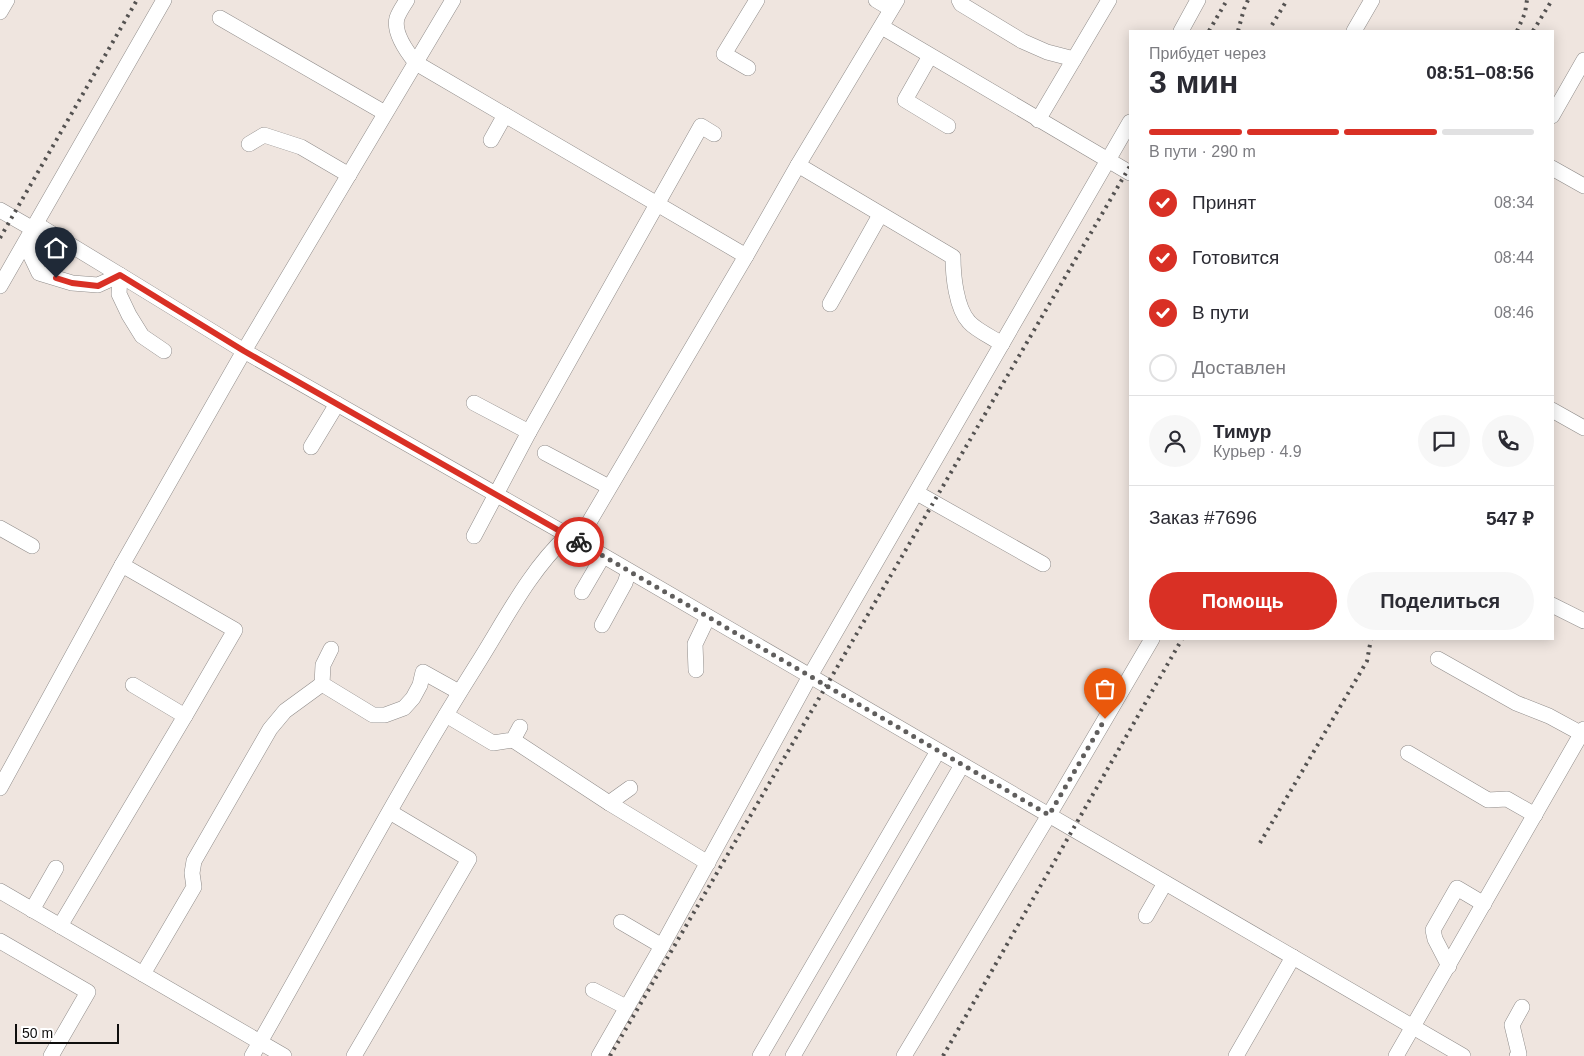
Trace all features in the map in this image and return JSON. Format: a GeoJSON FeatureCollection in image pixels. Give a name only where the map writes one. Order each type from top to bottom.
{"type":"FeatureCollection","features":[{"type":"Feature","properties":{"kind":"lane"},"geometry":{"type":"LineString","coordinates":[[0,12],[7,0]]}},
{"type":"Feature","properties":{"kind":"lane"},"geometry":{"type":"LineString","coordinates":[[0,286],[164,0]]}},
{"type":"Feature","properties":{"kind":"lane"},"geometry":{"type":"LineString","coordinates":[[407,0],[397,18],[397,28],[406,50],[416,63],[746,256]]}},
{"type":"Feature","properties":{"kind":"lane"},"geometry":{"type":"LineString","coordinates":[[0,788],[122,565],[244,351],[453,0]]}},
{"type":"Feature","properties":{"kind":"lane"},"geometry":{"type":"LineString","coordinates":[[748,68],[724,54],[757,0]]}},
{"type":"Feature","properties":{"kind":"lane"},"geometry":{"type":"LineString","coordinates":[[252,1056],[446,714],[534,574],[552,550],[573,538],[609,487],[798,165],[882,27],[894,5],[876,0]]}},
{"type":"Feature","properties":{"kind":"lane"},"geometry":{"type":"LineString","coordinates":[[959,0],[961,4],[1022,41],[1047,52],[1074,59]]}},
{"type":"Feature","properties":{"kind":"lane"},"geometry":{"type":"LineString","coordinates":[[1038,120],[1109,0]]}},
{"type":"Feature","properties":{"kind":"lane"},"geometry":{"type":"LineString","coordinates":[[1182,30],[1198,0]]}},
{"type":"Feature","properties":{"kind":"lane"},"geometry":{"type":"LineString","coordinates":[[1355,30],[1372,0]]}},
{"type":"Feature","properties":{"kind":"lane"},"geometry":{"type":"LineString","coordinates":[[220,18],[385,113]]}},
{"type":"Feature","properties":{"kind":"lane"},"geometry":{"type":"LineString","coordinates":[[882,27],[1129,172]]}},
{"type":"Feature","properties":{"kind":"lane"},"geometry":{"type":"LineString","coordinates":[[930,56],[905,100],[948,126]]}},
{"type":"Feature","properties":{"kind":"lane"},"geometry":{"type":"LineString","coordinates":[[1554,112],[1584,60]]}},
{"type":"Feature","properties":{"kind":"lane"},"geometry":{"type":"LineString","coordinates":[[491,140],[505,116]]}},
{"type":"Feature","properties":{"kind":"lane"},"geometry":{"type":"LineString","coordinates":[[599,1056],[662,946],[810,676],[1129,124]]}},
{"type":"Feature","properties":{"kind":"lane"},"geometry":{"type":"LineString","coordinates":[[474,536],[529,432],[701,126],[714,134]]}},
{"type":"Feature","properties":{"kind":"lane"},"geometry":{"type":"LineString","coordinates":[[250,144],[264,136],[301,148],[349,175]]}},
{"type":"Feature","properties":{"kind":"lane"},"geometry":{"type":"LineString","coordinates":[[798,165],[953,257],[953,272],[957,294],[968,322],[1002,344]]}},
{"type":"Feature","properties":{"kind":"lane"},"geometry":{"type":"LineString","coordinates":[[1554,169],[1584,186]]}},
{"type":"Feature","properties":{"kind":"lane"},"geometry":{"type":"LineString","coordinates":[[0,210],[34,226],[120,275],[244,351],[573,538],[1463,1056]]}},
{"type":"Feature","properties":{"kind":"lane"},"geometry":{"type":"LineString","coordinates":[[830,304],[880,214]]}},
{"type":"Feature","properties":{"kind":"lane"},"geometry":{"type":"LineString","coordinates":[[34,226],[30,254],[39,272],[72,283],[98,286],[120,275]]}},
{"type":"Feature","properties":{"kind":"lane"},"geometry":{"type":"LineString","coordinates":[[120,275],[120,294],[129,315],[142,336],[164,351]]}},
{"type":"Feature","properties":{"kind":"lane"},"geometry":{"type":"LineString","coordinates":[[474,403],[529,432]]}},
{"type":"Feature","properties":{"kind":"lane"},"geometry":{"type":"LineString","coordinates":[[311,447],[337,404]]}},
{"type":"Feature","properties":{"kind":"lane"},"geometry":{"type":"LineString","coordinates":[[1554,411],[1584,428]]}},
{"type":"Feature","properties":{"kind":"lane"},"geometry":{"type":"LineString","coordinates":[[545,453],[609,487]]}},
{"type":"Feature","properties":{"kind":"lane"},"geometry":{"type":"LineString","coordinates":[[917,493],[1042,564]]}},
{"type":"Feature","properties":{"kind":"lane"},"geometry":{"type":"LineString","coordinates":[[0,528],[32,546]]}},
{"type":"Feature","properties":{"kind":"lane"},"geometry":{"type":"LineString","coordinates":[[582,592],[603,556]]}},
{"type":"Feature","properties":{"kind":"lane"},"geometry":{"type":"LineString","coordinates":[[60,926],[235,630],[122,565]]}},
{"type":"Feature","properties":{"kind":"lane"},"geometry":{"type":"LineString","coordinates":[[602,626],[625,584],[629,571]]}},
{"type":"Feature","properties":{"kind":"lane"},"geometry":{"type":"LineString","coordinates":[[1554,606],[1584,621]]}},
{"type":"Feature","properties":{"kind":"lane"},"geometry":{"type":"LineString","coordinates":[[696,670],[695,644],[708,617]]}},
{"type":"Feature","properties":{"kind":"lane"},"geometry":{"type":"LineString","coordinates":[[904,1056],[1151,640]]}},
{"type":"Feature","properties":{"kind":"lane"},"geometry":{"type":"LineString","coordinates":[[322,684],[323,666],[331,649]]}},
{"type":"Feature","properties":{"kind":"lane"},"geometry":{"type":"LineString","coordinates":[[1396,1056],[1583,733],[1549,716],[1516,703],[1438,659]]}},
{"type":"Feature","properties":{"kind":"lane"},"geometry":{"type":"LineString","coordinates":[[322,684],[374,715],[385,715],[404,708],[413,698],[420,685],[423,672],[460,692]]}},
{"type":"Feature","properties":{"kind":"lane"},"geometry":{"type":"LineString","coordinates":[[143,974],[194,887],[192,873],[194,861],[270,729],[285,711],[322,684]]}},
{"type":"Feature","properties":{"kind":"lane"},"geometry":{"type":"LineString","coordinates":[[133,685],[185,716]]}},
{"type":"Feature","properties":{"kind":"lane"},"geometry":{"type":"LineString","coordinates":[[446,714],[493,743],[517,733],[609,803],[708,862]]}},
{"type":"Feature","properties":{"kind":"lane"},"geometry":{"type":"LineString","coordinates":[[760,1056],[938,751]]}},
{"type":"Feature","properties":{"kind":"lane"},"geometry":{"type":"LineString","coordinates":[[1408,753],[1488,800],[1506,799],[1535,815]]}},
{"type":"Feature","properties":{"kind":"lane"},"geometry":{"type":"LineString","coordinates":[[793,1056],[962,765]]}},
{"type":"Feature","properties":{"kind":"lane"},"geometry":{"type":"LineString","coordinates":[[609,803],[630,788]]}},
{"type":"Feature","properties":{"kind":"lane"},"geometry":{"type":"LineString","coordinates":[[354,1056],[469,859],[390,812]]}},
{"type":"Feature","properties":{"kind":"lane"},"geometry":{"type":"LineString","coordinates":[[32,910],[56,868]]}},
{"type":"Feature","properties":{"kind":"lane"},"geometry":{"type":"LineString","coordinates":[[1146,916],[1165,883]]}},
{"type":"Feature","properties":{"kind":"lane"},"geometry":{"type":"LineString","coordinates":[[1449,966],[1435,940],[1433,930],[1457,888],[1484,904]]}},
{"type":"Feature","properties":{"kind":"lane"},"geometry":{"type":"LineString","coordinates":[[0,891],[284,1056]]}},
{"type":"Feature","properties":{"kind":"lane"},"geometry":{"type":"LineString","coordinates":[[621,922],[662,946]]}},
{"type":"Feature","properties":{"kind":"lane"},"geometry":{"type":"LineString","coordinates":[[0,941],[88,992],[51,1056]]}},
{"type":"Feature","properties":{"kind":"lane"},"geometry":{"type":"LineString","coordinates":[[1236,1056],[1293,957]]}},
{"type":"Feature","properties":{"kind":"lane"},"geometry":{"type":"LineString","coordinates":[[594,990],[626,1007]]}},
{"type":"Feature","properties":{"kind":"lane"},"geometry":{"type":"LineString","coordinates":[[1517,1056],[1512,1025],[1522,1007]]}},
{"type":"Feature","properties":{"kind":"shaded area"},"geometry":{"type":"Polygon","coordinates":[[[0,0],[1584,0],[1584,1056],[0,1056],[0,0]]]}},
{"type":"Feature","properties":{"kind":"railway"},"geometry":{"type":"LineString","coordinates":[[0,238],[137,0]]}},
{"type":"Feature","properties":{"kind":"railway"},"geometry":{"type":"LineString","coordinates":[[1210,30],[1227,0]]}},
{"type":"Feature","properties":{"kind":"railway"},"geometry":{"type":"LineString","coordinates":[[1238,30],[1248,0]]}},
{"type":"Feature","properties":{"kind":"railway"},"geometry":{"type":"LineString","coordinates":[[1272,25],[1287,0]]}},
{"type":"Feature","properties":{"kind":"railway"},"geometry":{"type":"LineString","coordinates":[[1517,30],[1525,13],[1527,0]]}},
{"type":"Feature","properties":{"kind":"railway"},"geometry":{"type":"LineString","coordinates":[[1534,30],[1552,0]]}},
{"type":"Feature","properties":{"kind":"railway"},"geometry":{"type":"LineString","coordinates":[[610,1056],[1129,168]]}},
{"type":"Feature","properties":{"kind":"railway"},"geometry":{"type":"LineString","coordinates":[[943,1056],[1181,640]]}},
{"type":"Feature","properties":{"kind":"railway"},"geometry":{"type":"LineString","coordinates":[[1260,843],[1367,661],[1371,640]]}},
{"type":"Feature","properties":{"kind":"way so far"},"geometry":{"type":"LineString","coordinates":[[579,542],[1049,815],[1105,719]]}},
{"type":"Feature","properties":{"kind":"route"},"geometry":{"type":"LineString","coordinates":[[56,278],[72,283],[98,286],[120,275],[244,351],[579,542]]}}]}
